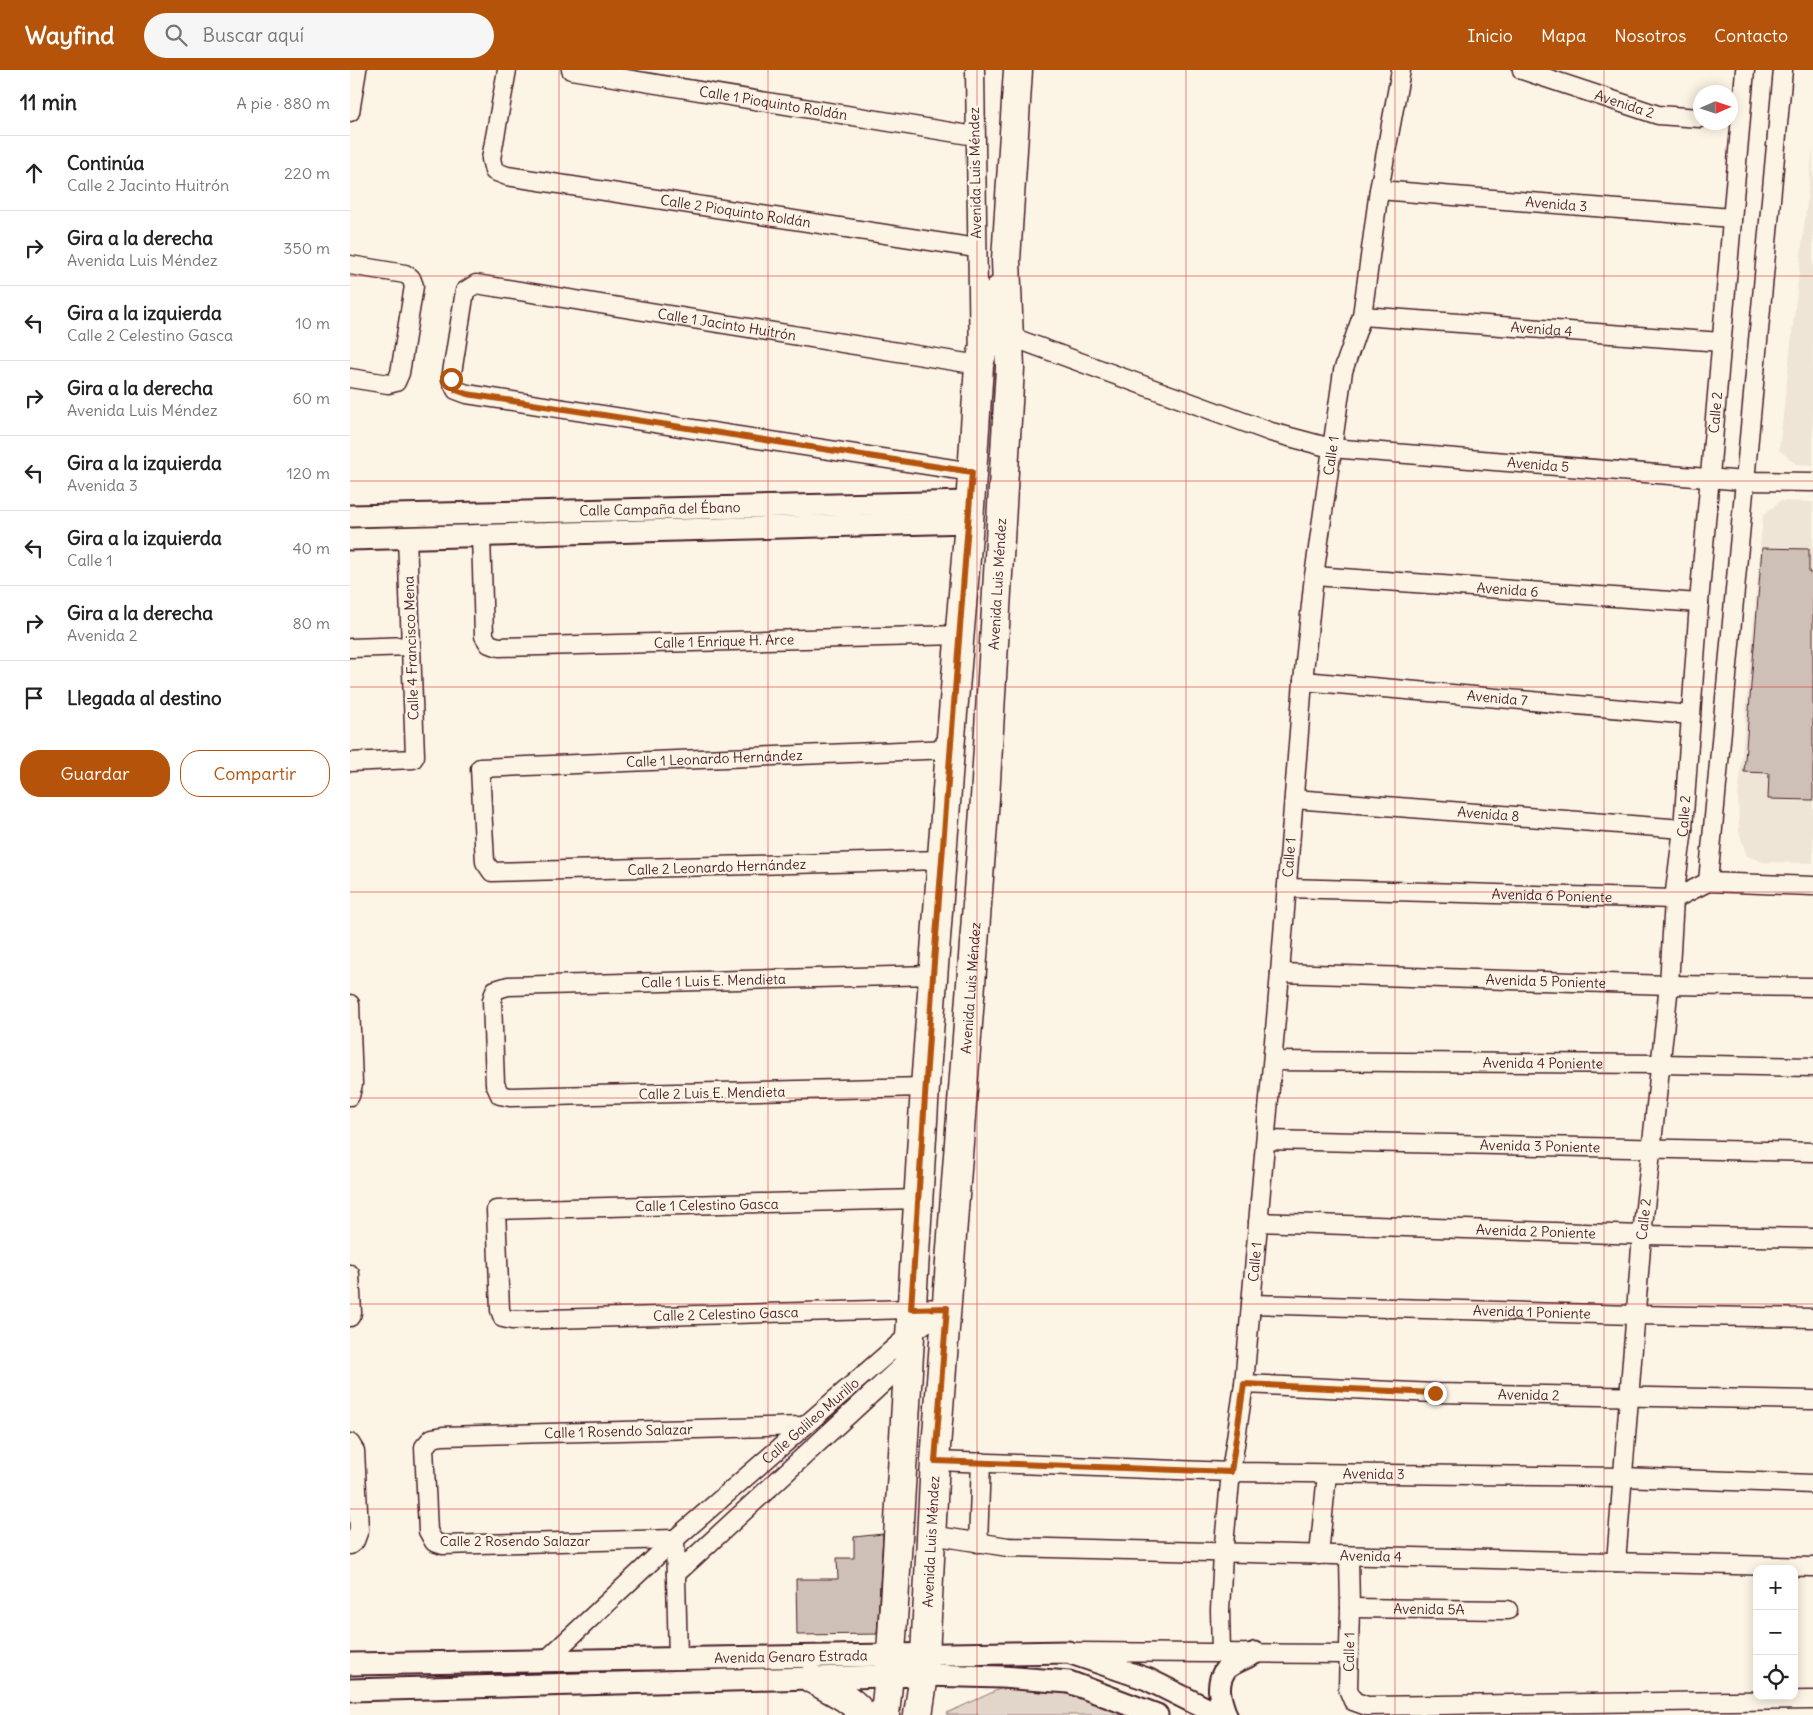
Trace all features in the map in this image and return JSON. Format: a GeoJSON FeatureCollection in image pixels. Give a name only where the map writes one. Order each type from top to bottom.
{"type":"FeatureCollection","features":[{"type":"Feature","properties":{"kind":"main road","name":"Avenida Luis Méndez"},"geometry":{"type":"LineString","coordinates":[[918,1715],[924,1664],[935,1461],[985,798],[1010,368],[1006,260],[1018,70]]}},
{"type":"Feature","properties":{"kind":"main road","name":"Avenida Luis Méndez"},"geometry":{"type":"LineString","coordinates":[[885,1715],[890,1665],[925,1088],[970,512],[978,365],[1006,260]]}},
{"type":"Feature","properties":{"kind":"main road"},"geometry":{"type":"LineString","coordinates":[[812,1679],[841,1695],[863,1715]]}},
{"type":"Feature","properties":{"kind":"street"},"geometry":{"type":"LineString","coordinates":[[350,112],[357,70]]}},
{"type":"Feature","properties":{"kind":"street","name":"Calle 2 Pioquinto Roldán"},"geometry":{"type":"LineString","coordinates":[[507,70],[491,159],[494,171],[507,176],[976,248]]}},
{"type":"Feature","properties":{"kind":"street","name":"Calle 1 Pioquinto Roldán"},"geometry":{"type":"LineString","coordinates":[[571,70],[975,136]]}},
{"type":"Feature","properties":{"kind":"street","name":"Avenida Luis Méndez"},"geometry":{"type":"LineString","coordinates":[[975,70],[978,365]]}},
{"type":"Feature","properties":{"kind":"street","name":"Calle 1"},"geometry":{"type":"LineString","coordinates":[[1221,1652],[1220,1610],[1223,1554],[1231,1472],[1244,1384],[1273,1061],[1303,681],[1314,576],[1343,371],[1362,316],[1379,190],[1401,70]]}},
{"type":"Feature","properties":{"kind":"street","name":"Avenida 2"},"geometry":{"type":"LineString","coordinates":[[1522,70],[1658,115],[1693,118]]}},
{"type":"Feature","properties":{"kind":"street","name":"Calle 2"},"geometry":{"type":"LineString","coordinates":[[1738,106],[1745,70]]}},
{"type":"Feature","properties":{"kind":"street"},"geometry":{"type":"LineString","coordinates":[[1708,882],[1783,70]]}},
{"type":"Feature","properties":{"kind":"street","name":"Calle 2"},"geometry":{"type":"LineString","coordinates":[[1616,1562],[1642,1235],[1669,985],[1674,898],[1683,829],[1709,478],[1732,218],[1735,130]]}},
{"type":"Feature","properties":{"kind":"street","name":"Avenida 3"},"geometry":{"type":"LineString","coordinates":[[1379,190],[1732,218]]}},
{"type":"Feature","properties":{"kind":"street"},"geometry":{"type":"LineString","coordinates":[[350,265],[405,274],[411,278],[414,286],[400,373],[396,382],[388,384],[350,378]]}},
{"type":"Feature","properties":{"kind":"street","name":"Calle 1 Jacinto Huitrón"},"geometry":{"type":"LineString","coordinates":[[972,472],[467,394],[456,390],[451,379],[465,291],[476,284],[978,365]]}},
{"type":"Feature","properties":{"kind":"street","name":"Avenida 4"},"geometry":{"type":"LineString","coordinates":[[1362,316],[1721,342]]}},
{"type":"Feature","properties":{"kind":"street","name":"Avenida 5"},"geometry":{"type":"LineString","coordinates":[[1009,336],[1271,432],[1331,448],[1746,481],[1813,482]]}},
{"type":"Feature","properties":{"kind":"street","name":"Calle Campaña del Ébano"},"geometry":{"type":"LineString","coordinates":[[350,516],[970,512]]}},
{"type":"Feature","properties":{"kind":"street","name":"Calle Campaña del Ébano"},"geometry":{"type":"LineString","coordinates":[[350,539],[481,535],[970,512]]}},
{"type":"Feature","properties":{"kind":"street","name":"Calle 1 Enrique H. Arce"},"geometry":{"type":"LineString","coordinates":[[481,535],[484,636],[489,644],[499,647],[960,635]]}},
{"type":"Feature","properties":{"kind":"street","name":"Calle 4 Francisco Mena"},"geometry":{"type":"LineString","coordinates":[[350,762],[415,758],[407,537]]}},
{"type":"Feature","properties":{"kind":"street","name":"Avenida 6"},"geometry":{"type":"LineString","coordinates":[[1314,576],[1699,603]]}},
{"type":"Feature","properties":{"kind":"street"},"geometry":{"type":"LineString","coordinates":[[350,648],[411,646]]}},
{"type":"Feature","properties":{"kind":"street","name":"Avenida 7"},"geometry":{"type":"LineString","coordinates":[[1303,681],[1691,715]]}},
{"type":"Feature","properties":{"kind":"street","name":"Calle 1 Leonardo Hernández"},"geometry":{"type":"LineString","coordinates":[[492,872],[485,862],[480,768],[950,749]]}},
{"type":"Feature","properties":{"kind":"street","name":"Avenida 8"},"geometry":{"type":"LineString","coordinates":[[1294,799],[1683,829]]}},
{"type":"Feature","properties":{"kind":"street","name":"Calle 2 Leonardo Hernández"},"geometry":{"type":"LineString","coordinates":[[492,872],[942,860]]}},
{"type":"Feature","properties":{"kind":"street","name":"Avenida 6 Poniente"},"geometry":{"type":"LineString","coordinates":[[1287,888],[1674,898],[1708,882],[1813,886]]}},
{"type":"Feature","properties":{"kind":"street","name":"Avenida 5 Poniente"},"geometry":{"type":"LineString","coordinates":[[1280,974],[1669,985],[1813,987]]}},
{"type":"Feature","properties":{"kind":"street","name":"Calle 1 Luis E. Mendieta"},"geometry":{"type":"LineString","coordinates":[[500,1095],[495,1084],[492,1000],[495,990],[508,986],[933,975]]}},
{"type":"Feature","properties":{"kind":"street"},"geometry":{"type":"LineString","coordinates":[[350,1004],[353,1084],[350,1096]]}},
{"type":"Feature","properties":{"kind":"street","name":"Avenida 4 Poniente"},"geometry":{"type":"LineString","coordinates":[[1273,1061],[1813,1067]]}},
{"type":"Feature","properties":{"kind":"street","name":"Calle 2 Luis E. Mendieta"},"geometry":{"type":"LineString","coordinates":[[500,1095],[510,1097],[925,1088]]}},
{"type":"Feature","properties":{"kind":"street","name":"Avenida 3 Poniente"},"geometry":{"type":"LineString","coordinates":[[1266,1140],[1813,1152]]}},
{"type":"Feature","properties":{"kind":"street","name":"Calle 1 Celestino Gasca"},"geometry":{"type":"LineString","coordinates":[[504,1318],[500,1310],[496,1210],[918,1199]]}},
{"type":"Feature","properties":{"kind":"street","name":"Avenida 2 Poniente"},"geometry":{"type":"LineString","coordinates":[[1258,1222],[1642,1235],[1813,1238]]}},
{"type":"Feature","properties":{"kind":"street"},"geometry":{"type":"LineString","coordinates":[[350,1274],[352,1313],[350,1318]]}},
{"type":"Feature","properties":{"kind":"street","name":"Avenida 1 Poniente"},"geometry":{"type":"LineString","coordinates":[[1251,1304],[1813,1318]]}},
{"type":"Feature","properties":{"kind":"street","name":"Calle 2 Celestino Gasca"},"geometry":{"type":"LineString","coordinates":[[504,1318],[512,1320],[909,1335],[947,1308]]}},
{"type":"Feature","properties":{"kind":"street","name":"Calle Galileo Murillo"},"geometry":{"type":"LineString","coordinates":[[545,1661],[675,1539],[909,1335],[947,1308]]}},
{"type":"Feature","properties":{"kind":"street","name":"Calle Galileo Murillo"},"geometry":{"type":"LineString","coordinates":[[676,1574],[909,1335]]}},
{"type":"Feature","properties":{"kind":"street","name":"Avenida 2"},"geometry":{"type":"LineString","coordinates":[[1244,1384],[1435,1393],[1813,1400]]}},
{"type":"Feature","properties":{"kind":"street","name":"Calle 1 Rosendo Salazar"},"geometry":{"type":"LineString","coordinates":[[432,1438],[443,1436],[804,1426]]}},
{"type":"Feature","properties":{"kind":"street","name":"Calle 2 Rosendo Salazar"},"geometry":{"type":"LineString","coordinates":[[432,1438],[424,1447],[428,1531],[434,1542],[453,1544],[675,1539]]}},
{"type":"Feature","properties":{"kind":"street"},"geometry":{"type":"LineString","coordinates":[[351,1443],[355,1451],[359,1530],[353,1543]]}},
{"type":"Feature","properties":{"kind":"street","name":"Avenida 3"},"geometry":{"type":"LineString","coordinates":[[935,1461],[1231,1472],[1622,1476],[1813,1484]]}},
{"type":"Feature","properties":{"kind":"street"},"geometry":{"type":"LineString","coordinates":[[978,1543],[981,1462]]}},
{"type":"Feature","properties":{"kind":"street"},"geometry":{"type":"LineString","coordinates":[[1319,1555],[1327,1474]]}},
{"type":"Feature","properties":{"kind":"street","name":"Avenida 4"},"geometry":{"type":"LineString","coordinates":[[931,1535],[1008,1547],[1223,1554],[1813,1567]]}},
{"type":"Feature","properties":{"kind":"street"},"geometry":{"type":"LineString","coordinates":[[675,1539],[678,1657]]}},
{"type":"Feature","properties":{"kind":"street","name":"Calle 1"},"geometry":{"type":"LineString","coordinates":[[1349,1557],[1348,1688],[1353,1701],[1367,1706],[1813,1700]]}},
{"type":"Feature","properties":{"kind":"street","name":"Avenida 5A"},"geometry":{"type":"LineString","coordinates":[[1350,1608],[1508,1610]]}},
{"type":"Feature","properties":{"kind":"street"},"geometry":{"type":"LineString","coordinates":[[1068,1652],[1348,1654]]}},
{"type":"Feature","properties":{"kind":"street","name":"Avenida Genaro Estrada"},"geometry":{"type":"LineString","coordinates":[[350,1664],[678,1657],[890,1665],[1068,1652],[1147,1679],[1219,1715]]}},
{"type":"Feature","properties":{"kind":"street"},"geometry":{"type":"LineString","coordinates":[[1226,1715],[1219,1697],[1220,1682],[1227,1668],[1255,1653]]}},
{"type":"Feature","properties":{"kind":"street","name":"Avenida Genaro Estrada"},"geometry":{"type":"LineString","coordinates":[[924,1664],[1002,1677],[1069,1682],[1157,1715]]}},
{"type":"Feature","properties":{"kind":"street","name":"Avenida Genaro Estrada"},"geometry":{"type":"LineString","coordinates":[[350,1690],[812,1679],[890,1665]]}},
{"type":"Feature","properties":{"kind":"shaded area"},"geometry":{"type":"Polygon","coordinates":[[[1813,147],[1813,465],[1796,464],[1779,450],[1813,147]]]}},
{"type":"Feature","properties":{"kind":"shaded area"},"geometry":{"type":"Polygon","coordinates":[[[1780,501],[1813,502],[1813,863],[1763,862],[1747,856],[1739,832],[1738,798],[1763,515],[1780,501]]]}},
{"type":"Feature","properties":{"kind":"shaded area"},"geometry":{"type":"Polygon","coordinates":[[[1004,1687],[1066,1690],[1141,1715],[947,1715],[947,1713],[1004,1687]]]}},
{"type":"Feature","properties":{"kind":"building"},"geometry":{"type":"Polygon","coordinates":[[[1762,548],[1809,549],[1809,573],[1813,573],[1813,800],[1768,799],[1769,773],[1744,772],[1762,548]]]}},
{"type":"Feature","properties":{"kind":"building"},"geometry":{"type":"Polygon","coordinates":[[[883,1534],[877,1634],[797,1635],[796,1579],[838,1579],[837,1558],[854,1558],[854,1537],[883,1534]]]}},
{"type":"Feature","properties":{"kind":"route"},"geometry":{"type":"LineString","coordinates":[[451,379],[456,390],[467,394],[972,472],[933,975],[911,1309],[947,1308],[935,1461],[1231,1472],[1244,1384],[1435,1393]]}}]}
